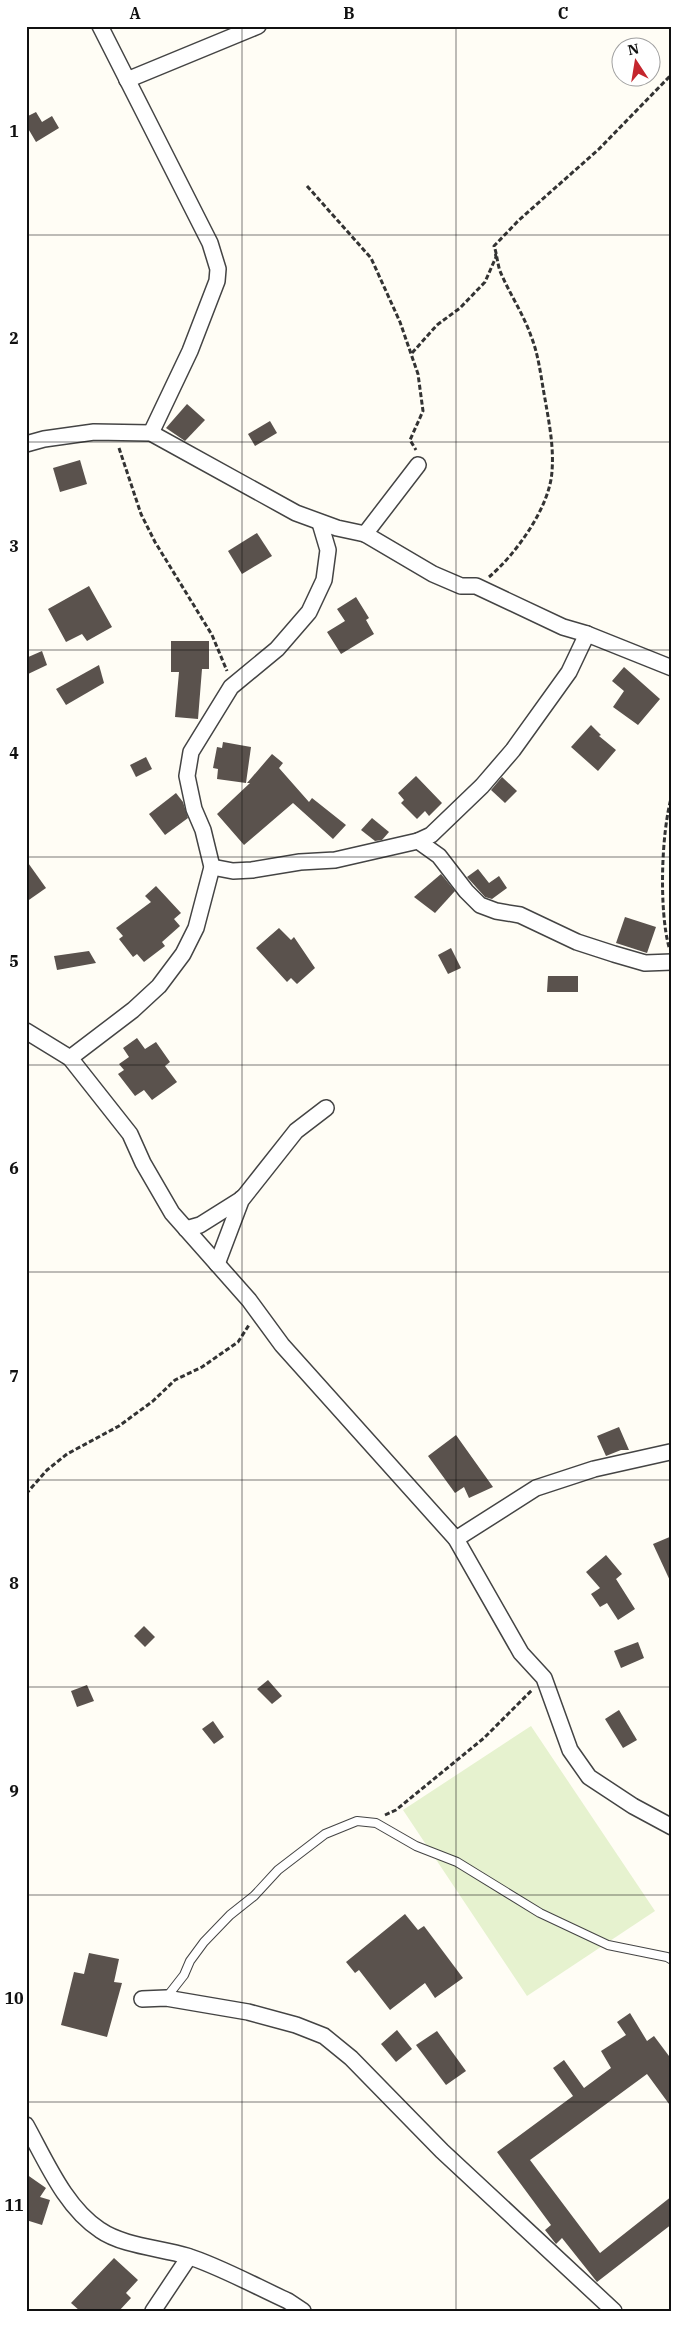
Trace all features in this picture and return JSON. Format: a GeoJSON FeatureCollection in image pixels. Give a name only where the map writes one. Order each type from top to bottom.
{"type":"FeatureCollection","features":[{"type":"Feature","properties":{"kind":"street"},"geometry":{"type":"LineString","coordinates":[[100,26],[210,243],[218,269],[217,281],[190,351],[151,433]]}},
{"type":"Feature","properties":{"kind":"street"},"geometry":{"type":"LineString","coordinates":[[127,80],[258,26]]}},
{"type":"Feature","properties":{"kind":"street"},"geometry":{"type":"LineString","coordinates":[[26,444],[75,434],[151,433],[296,513],[320,523],[366,534],[433,574],[461,586],[476,586],[563,627],[587,634],[672,668]]}},
{"type":"Feature","properties":{"kind":"street"},"geometry":{"type":"LineString","coordinates":[[366,534],[418,465]]}},
{"type":"Feature","properties":{"kind":"street"},"geometry":{"type":"LineString","coordinates":[[320,523],[328,550]]}},
{"type":"Feature","properties":{"kind":"street"},"geometry":{"type":"LineString","coordinates":[[70,1058],[133,1010],[159,986],[183,954],[196,928],[212,867],[203,830],[194,809],[187,776],[190,752],[231,687],[246,672],[277,649],[309,612],[324,580],[328,550],[337,528]]}},
{"type":"Feature","properties":{"kind":"street"},"geometry":{"type":"LineString","coordinates":[[212,867],[242,871],[300,862],[335,860],[418,841],[431,835],[501,764],[569,672],[587,634]]}},
{"type":"Feature","properties":{"kind":"street"},"geometry":{"type":"LineString","coordinates":[[418,841],[439,856],[480,905],[496,911],[520,915],[577,942],[645,963],[671,957]]}},
{"type":"Feature","properties":{"kind":"street"},"geometry":{"type":"LineString","coordinates":[[26,1031],[70,1058],[130,1134],[158,1191],[172,1213],[249,1300],[282,1345],[456,1540],[521,1653],[544,1678],[570,1750],[588,1777],[633,1806],[672,1827]]}},
{"type":"Feature","properties":{"kind":"street"},"geometry":{"type":"LineString","coordinates":[[217,1264],[243,1198],[296,1131],[326,1108]]}},
{"type":"Feature","properties":{"kind":"street"},"geometry":{"type":"LineString","coordinates":[[186,1229],[200,1225],[243,1198]]}},
{"type":"Feature","properties":{"kind":"street"},"geometry":{"type":"LineString","coordinates":[[456,1540],[536,1488],[594,1469],[671,1454]]}},
{"type":"Feature","properties":{"kind":"street"},"geometry":{"type":"LineString","coordinates":[[142,1999],[166,1998],[248,2012],[296,2025],[324,2036],[351,2058],[442,2151],[614,2311]]}},
{"type":"Feature","properties":{"kind":"street"},"geometry":{"type":"LineString","coordinates":[[26,2126],[62,2189],[80,2212],[99,2230],[112,2237],[189,2257],[288,2301],[302,2311]]}},
{"type":"Feature","properties":{"kind":"street"},"geometry":{"type":"LineString","coordinates":[[153,2311],[189,2257]]}},
{"type":"Feature","properties":{"kind":"lane"},"geometry":{"type":"LineString","coordinates":[[166,1998],[184,1975],[190,1961],[204,1942],[230,1914],[254,1896],[289,1860],[331,1831],[357,1821],[371,1821],[416,1846],[457,1862],[540,1913],[608,1945],[667,1957],[672,1960]]}},
{"type":"Feature","properties":{"kind":"path"},"geometry":{"type":"LineString","coordinates":[[494,246],[518,220],[599,149],[672,74]]}},
{"type":"Feature","properties":{"kind":"path"},"geometry":{"type":"LineString","coordinates":[[307,186],[371,258],[412,353],[418,374],[423,411],[410,440],[420,457],[418,465]]}},
{"type":"Feature","properties":{"kind":"path"},"geometry":{"type":"LineString","coordinates":[[412,353],[437,325],[460,308],[485,282],[496,257],[494,246]]}},
{"type":"Feature","properties":{"kind":"path"},"geometry":{"type":"LineString","coordinates":[[476,586],[491,575],[523,539],[543,502],[552,473],[549,423],[537,355],[522,314],[500,271],[499,258],[494,246]]}},
{"type":"Feature","properties":{"kind":"path"},"geometry":{"type":"LineString","coordinates":[[115,433],[141,514],[155,542],[214,638],[225,662],[231,687]]}},
{"type":"Feature","properties":{"kind":"path"},"geometry":{"type":"LineString","coordinates":[[671,957],[666,938],[664,864],[666,822],[672,795]]}},
{"type":"Feature","properties":{"kind":"path"},"geometry":{"type":"LineString","coordinates":[[26,1494],[48,1470],[67,1454],[119,1426],[153,1402],[175,1380],[202,1367],[238,1342],[252,1321],[249,1300]]}},
{"type":"Feature","properties":{"kind":"path"},"geometry":{"type":"LineString","coordinates":[[371,1821],[396,1810],[484,1738],[544,1678]]}},
{"type":"Feature","properties":{"kind":"green space"},"geometry":{"type":"Polygon","coordinates":[[[531,1726],[655,1911],[527,1996],[403,1810],[531,1726]]]}},
{"type":"Feature","properties":{"kind":"building"},"geometry":{"type":"Polygon","coordinates":[[[36,112],[42,122],[52,116],[59,128],[36,142],[26,125],[26,117],[36,112]]]}},
{"type":"Feature","properties":{"kind":"building"},"geometry":{"type":"Polygon","coordinates":[[[187,404],[205,420],[185,441],[166,428],[187,404]]]}},
{"type":"Feature","properties":{"kind":"building"},"geometry":{"type":"Polygon","coordinates":[[[270,421],[277,433],[255,446],[248,434],[270,421]]]}},
{"type":"Feature","properties":{"kind":"building"},"geometry":{"type":"Polygon","coordinates":[[[80,460],[87,484],[60,492],[53,468],[80,460]]]}},
{"type":"Feature","properties":{"kind":"building"},"geometry":{"type":"Polygon","coordinates":[[[257,533],[272,556],[242,574],[228,551],[257,533]]]}},
{"type":"Feature","properties":{"kind":"building"},"geometry":{"type":"Polygon","coordinates":[[[89,586],[112,627],[87,641],[82,634],[66,642],[48,609],[89,586]]]}},
{"type":"Feature","properties":{"kind":"building"},"geometry":{"type":"Polygon","coordinates":[[[356,597],[369,618],[366,620],[374,634],[341,654],[327,632],[345,621],[337,609],[356,597]]]}},
{"type":"Feature","properties":{"kind":"building"},"geometry":{"type":"Polygon","coordinates":[[[171,641],[209,641],[209,669],[202,669],[198,719],[175,717],[179,672],[171,672],[171,641]]]}},
{"type":"Feature","properties":{"kind":"building"},"geometry":{"type":"Polygon","coordinates":[[[42,651],[47,665],[26,675],[26,658],[42,651]]]}},
{"type":"Feature","properties":{"kind":"building"},"geometry":{"type":"Polygon","coordinates":[[[99,665],[104,683],[66,705],[56,689],[99,665]]]}},
{"type":"Feature","properties":{"kind":"building"},"geometry":{"type":"Polygon","coordinates":[[[624,667],[660,699],[638,725],[613,707],[624,691],[612,681],[624,667]]]}},
{"type":"Feature","properties":{"kind":"building"},"geometry":{"type":"Polygon","coordinates":[[[591,725],[601,735],[599,736],[616,750],[598,771],[571,747],[591,725]]]}},
{"type":"Feature","properties":{"kind":"building"},"geometry":{"type":"Polygon","coordinates":[[[223,742],[251,747],[246,783],[217,779],[218,769],[213,768],[217,747],[222,748],[223,742]]]}},
{"type":"Feature","properties":{"kind":"building"},"geometry":{"type":"Polygon","coordinates":[[[272,754],[283,763],[279,768],[309,802],[312,798],[346,825],[333,839],[293,803],[244,845],[217,814],[250,783],[247,783],[272,754]]]}},
{"type":"Feature","properties":{"kind":"building"},"geometry":{"type":"Polygon","coordinates":[[[146,757],[152,769],[136,777],[130,765],[146,757]]]}},
{"type":"Feature","properties":{"kind":"building"},"geometry":{"type":"Polygon","coordinates":[[[416,776],[442,803],[429,816],[425,811],[417,819],[401,803],[404,800],[398,793],[416,776]]]}},
{"type":"Feature","properties":{"kind":"building"},"geometry":{"type":"Polygon","coordinates":[[[502,777],[517,791],[505,803],[491,790],[502,777]]]}},
{"type":"Feature","properties":{"kind":"building"},"geometry":{"type":"Polygon","coordinates":[[[176,793],[183,802],[188,818],[165,835],[149,814],[176,793]]]}},
{"type":"Feature","properties":{"kind":"building"},"geometry":{"type":"Polygon","coordinates":[[[372,818],[389,832],[382,840],[375,841],[361,830],[372,818]]]}},
{"type":"Feature","properties":{"kind":"building"},"geometry":{"type":"Polygon","coordinates":[[[26,860],[46,888],[26,902],[26,860]]]}},
{"type":"Feature","properties":{"kind":"building"},"geometry":{"type":"Polygon","coordinates":[[[478,869],[489,883],[499,876],[507,888],[492,899],[485,897],[467,877],[478,869]]]}},
{"type":"Feature","properties":{"kind":"building"},"geometry":{"type":"Polygon","coordinates":[[[441,874],[455,891],[435,913],[414,897],[441,874]]]}},
{"type":"Feature","properties":{"kind":"building"},"geometry":{"type":"Polygon","coordinates":[[[156,886],[181,913],[174,919],[180,926],[162,942],[165,946],[144,962],[137,954],[133,957],[119,939],[123,936],[116,928],[151,902],[145,896],[156,886]]]}},
{"type":"Feature","properties":{"kind":"building"},"geometry":{"type":"Polygon","coordinates":[[[625,917],[656,927],[647,953],[616,943],[625,917]]]}},
{"type":"Feature","properties":{"kind":"building"},"geometry":{"type":"Polygon","coordinates":[[[279,928],[291,940],[294,937],[315,968],[297,984],[291,978],[287,982],[256,948],[279,928]]]}},
{"type":"Feature","properties":{"kind":"building"},"geometry":{"type":"Polygon","coordinates":[[[451,948],[461,968],[448,974],[438,955],[451,948]]]}},
{"type":"Feature","properties":{"kind":"building"},"geometry":{"type":"Polygon","coordinates":[[[89,951],[96,963],[57,970],[54,956],[89,951]]]}},
{"type":"Feature","properties":{"kind":"building"},"geometry":{"type":"Polygon","coordinates":[[[548,976],[578,976],[578,992],[547,992],[548,976]]]}},
{"type":"Feature","properties":{"kind":"building"},"geometry":{"type":"Polygon","coordinates":[[[137,1038],[145,1049],[156,1042],[170,1062],[165,1066],[177,1082],[152,1100],[144,1090],[135,1096],[118,1074],[124,1070],[119,1064],[129,1057],[123,1048],[137,1038]]]}},
{"type":"Feature","properties":{"kind":"building"},"geometry":{"type":"Polygon","coordinates":[[[619,1427],[629,1450],[621,1450],[606,1456],[597,1436],[619,1427]]]}},
{"type":"Feature","properties":{"kind":"building"},"geometry":{"type":"Polygon","coordinates":[[[456,1435],[493,1487],[469,1498],[464,1487],[455,1493],[428,1456],[456,1435]]]}},
{"type":"Feature","properties":{"kind":"building"},"geometry":{"type":"Polygon","coordinates":[[[672,1536],[672,1585],[653,1544],[672,1536]]]}},
{"type":"Feature","properties":{"kind":"building"},"geometry":{"type":"Polygon","coordinates":[[[606,1555],[622,1574],[616,1579],[635,1609],[618,1620],[607,1603],[600,1607],[591,1594],[600,1588],[586,1572],[606,1555]]]}},
{"type":"Feature","properties":{"kind":"building"},"geometry":{"type":"Polygon","coordinates":[[[144,1626],[155,1637],[145,1647],[134,1636],[144,1626]]]}},
{"type":"Feature","properties":{"kind":"building"},"geometry":{"type":"Polygon","coordinates":[[[638,1642],[644,1658],[621,1668],[614,1651],[638,1642]]]}},
{"type":"Feature","properties":{"kind":"building"},"geometry":{"type":"Polygon","coordinates":[[[268,1680],[282,1696],[272,1704],[257,1689],[268,1680]]]}},
{"type":"Feature","properties":{"kind":"building"},"geometry":{"type":"Polygon","coordinates":[[[87,1685],[94,1701],[77,1707],[71,1691],[87,1685]]]}},
{"type":"Feature","properties":{"kind":"building"},"geometry":{"type":"Polygon","coordinates":[[[619,1710],[637,1740],[623,1748],[605,1719],[619,1710]]]}},
{"type":"Feature","properties":{"kind":"building"},"geometry":{"type":"Polygon","coordinates":[[[213,1721],[224,1737],[214,1744],[202,1729],[213,1721]]]}},
{"type":"Feature","properties":{"kind":"building"},"geometry":{"type":"Polygon","coordinates":[[[405,1914],[418,1930],[424,1926],[463,1978],[435,1998],[425,1983],[390,2010],[359,1970],[355,1973],[346,1962],[405,1914]]]}},
{"type":"Feature","properties":{"kind":"building"},"geometry":{"type":"Polygon","coordinates":[[[89,1953],[119,1959],[114,1982],[122,1983],[107,2037],[61,2025],[74,1972],[84,1974],[89,1953]]]}},
{"type":"Feature","properties":{"kind":"building"},"geometry":{"type":"Polygon","coordinates":[[[630,2013],[647,2041],[654,2036],[672,2060],[672,2108],[647,2074],[530,2160],[600,2253],[672,2196],[672,2224],[597,2282],[562,2238],[556,2244],[545,2230],[551,2225],[497,2152],[573,2096],[553,2068],[564,2060],[584,2088],[611,2068],[601,2051],[626,2035],[617,2022],[630,2013]]]}},
{"type":"Feature","properties":{"kind":"building"},"geometry":{"type":"Polygon","coordinates":[[[397,2030],[412,2049],[396,2062],[381,2044],[397,2030]]]}},
{"type":"Feature","properties":{"kind":"building"},"geometry":{"type":"Polygon","coordinates":[[[437,2031],[466,2071],[446,2085],[416,2045],[437,2031]]]}},
{"type":"Feature","properties":{"kind":"building"},"geometry":{"type":"Polygon","coordinates":[[[26,2174],[46,2188],[40,2197],[50,2200],[42,2225],[26,2220],[26,2174]]]}},
{"type":"Feature","properties":{"kind":"building"},"geometry":{"type":"Polygon","coordinates":[[[114,2258],[138,2280],[126,2293],[131,2298],[119,2311],[80,2311],[71,2303],[114,2258]]]}}]}
